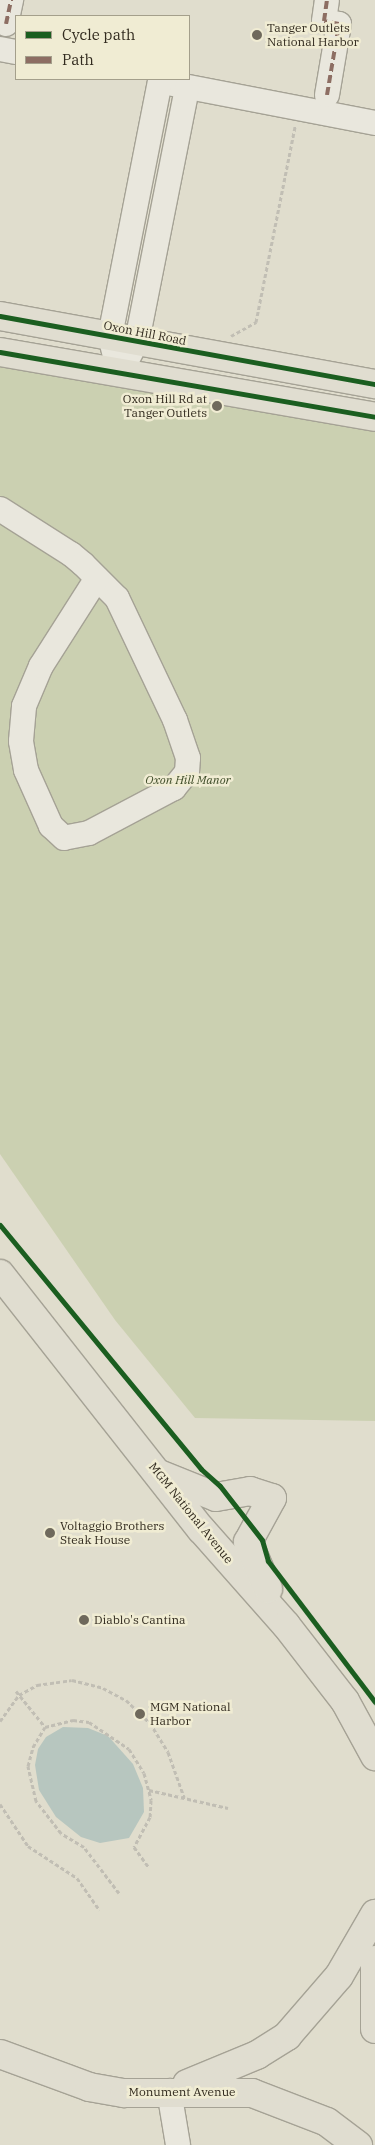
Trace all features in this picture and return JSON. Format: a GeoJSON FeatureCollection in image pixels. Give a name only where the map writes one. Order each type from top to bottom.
{"type":"FeatureCollection","features":[{"type":"Feature","properties":{"kind":"main road","name":"Oxon Hill Road"},"geometry":{"type":"LineString","coordinates":[[0,316],[375,384]]}},
{"type":"Feature","properties":{"kind":"main road"},"geometry":{"type":"LineString","coordinates":[[0,352],[375,417]]}},
{"type":"Feature","properties":{"kind":"main road","name":"MGM National Avenue"},"geometry":{"type":"LineString","coordinates":[[0,1274],[158,1474],[286,1625],[345,1700],[375,1756]]}},
{"type":"Feature","properties":{"kind":"main road"},"geometry":{"type":"LineString","coordinates":[[158,1474],[216,1497],[250,1491],[272,1498],[253,1528],[248,1547],[286,1625]]}},
{"type":"Feature","properties":{"kind":"main road"},"geometry":{"type":"LineString","coordinates":[[169,2091],[248,2059],[287,2036],[340,1976],[375,1914]]}},
{"type":"Feature","properties":{"kind":"main road"},"geometry":{"type":"LineString","coordinates":[[375,1960],[375,2029]]}},
{"type":"Feature","properties":{"kind":"main road","name":"Monument Avenue"},"geometry":{"type":"LineString","coordinates":[[0,2054],[89,2087],[124,2093],[169,2091],[252,2093],[327,2122],[358,2145]]}},
{"type":"Feature","properties":{"kind":"street"},"geometry":{"type":"LineString","coordinates":[[6,24],[11,0]]}},
{"type":"Feature","properties":{"kind":"street"},"geometry":{"type":"LineString","coordinates":[[327,95],[339,24],[324,21],[328,0]]}},
{"type":"Feature","properties":{"kind":"street"},"geometry":{"type":"LineString","coordinates":[[0,49],[15,52]]}},
{"type":"Feature","properties":{"kind":"street"},"geometry":{"type":"LineString","coordinates":[[119,372],[110,336],[154,80],[298,112],[375,123]]}},
{"type":"Feature","properties":{"kind":"street"},"geometry":{"type":"LineString","coordinates":[[119,372],[137,342],[188,88]]}},
{"type":"Feature","properties":{"kind":"street"},"geometry":{"type":"LineString","coordinates":[[0,509],[71,554],[97,578],[122,606],[175,720],[188,758],[187,772],[174,788],[89,832],[64,838],[51,826],[26,770],[21,741],[24,706],[41,666],[97,578]]}},
{"type":"Feature","properties":{"kind":"street"},"geometry":{"type":"LineString","coordinates":[[169,2091],[178,2145]]}},
{"type":"Feature","properties":{"kind":"path"},"geometry":{"type":"LineString","coordinates":[[230,339],[256,322],[298,112]]}},
{"type":"Feature","properties":{"kind":"path"},"geometry":{"type":"LineString","coordinates":[[0,1721],[19,1695],[37,1685],[72,1680],[118,1695],[157,1732],[184,1797]]}},
{"type":"Feature","properties":{"kind":"path"},"geometry":{"type":"LineString","coordinates":[[16,1691],[45,1726]]}},
{"type":"Feature","properties":{"kind":"path"},"geometry":{"type":"LineString","coordinates":[[45,1726],[80,1720],[109,1731],[138,1762],[149,1790],[150,1817],[134,1847],[148,1866]]}},
{"type":"Feature","properties":{"kind":"path"},"geometry":{"type":"LineString","coordinates":[[45,1726],[33,1747],[28,1766],[36,1801],[61,1834],[84,1847],[119,1893]]}},
{"type":"Feature","properties":{"kind":"path"},"geometry":{"type":"LineString","coordinates":[[149,1790],[228,1808]]}},
{"type":"Feature","properties":{"kind":"path"},"geometry":{"type":"LineString","coordinates":[[0,1804],[28,1846],[77,1878],[99,1910]]}},
{"type":"Feature","properties":{"kind":"green space","name":"Oxon Hill Manor"},"geometry":{"type":"Polygon","coordinates":[[[0,361],[375,417],[375,1421],[195,1418],[115,1320],[0,1154],[0,361]]]}},
{"type":"Feature","properties":{"kind":"shaded area"},"geometry":{"type":"Polygon","coordinates":[[[63,1727],[88,1728],[108,1736],[133,1764],[143,1788],[144,1812],[129,1838],[100,1843],[81,1837],[56,1817],[39,1790],[35,1765],[38,1749],[46,1737],[63,1727]]]}},
{"type":"Feature","properties":{"kind":"marked path"},"geometry":{"type":"LineString","coordinates":[[6,24],[11,0]]}},
{"type":"Feature","properties":{"kind":"marked path"},"geometry":{"type":"LineString","coordinates":[[327,0],[324,21],[339,24],[327,95]]}},
{"type":"Feature","properties":{"kind":"cycle path"},"geometry":{"type":"LineString","coordinates":[[0,316],[375,384]]}},
{"type":"Feature","properties":{"kind":"cycle path"},"geometry":{"type":"LineString","coordinates":[[0,352],[375,417]]}},
{"type":"Feature","properties":{"kind":"cycle path"},"geometry":{"type":"LineString","coordinates":[[0,1225],[201,1469],[220,1486],[262,1540],[268,1561],[375,1702]]}},
{"type":"Feature","properties":{"kind":"place","name":"Tanger Outlets National Harbor"},"geometry":{"type":"Point","coordinates":[257,35]}},
{"type":"Feature","properties":{"kind":"place","name":"Oxon Hill Rd at Tanger Outlets"},"geometry":{"type":"Point","coordinates":[217,406]}},
{"type":"Feature","properties":{"kind":"place","name":"Voltaggio Brothers Steak House"},"geometry":{"type":"Point","coordinates":[50,1533]}},
{"type":"Feature","properties":{"kind":"place","name":"Diablo's Cantina"},"geometry":{"type":"Point","coordinates":[84,1620]}},
{"type":"Feature","properties":{"kind":"place","name":"MGM National Harbor"},"geometry":{"type":"Point","coordinates":[140,1714]}}]}
